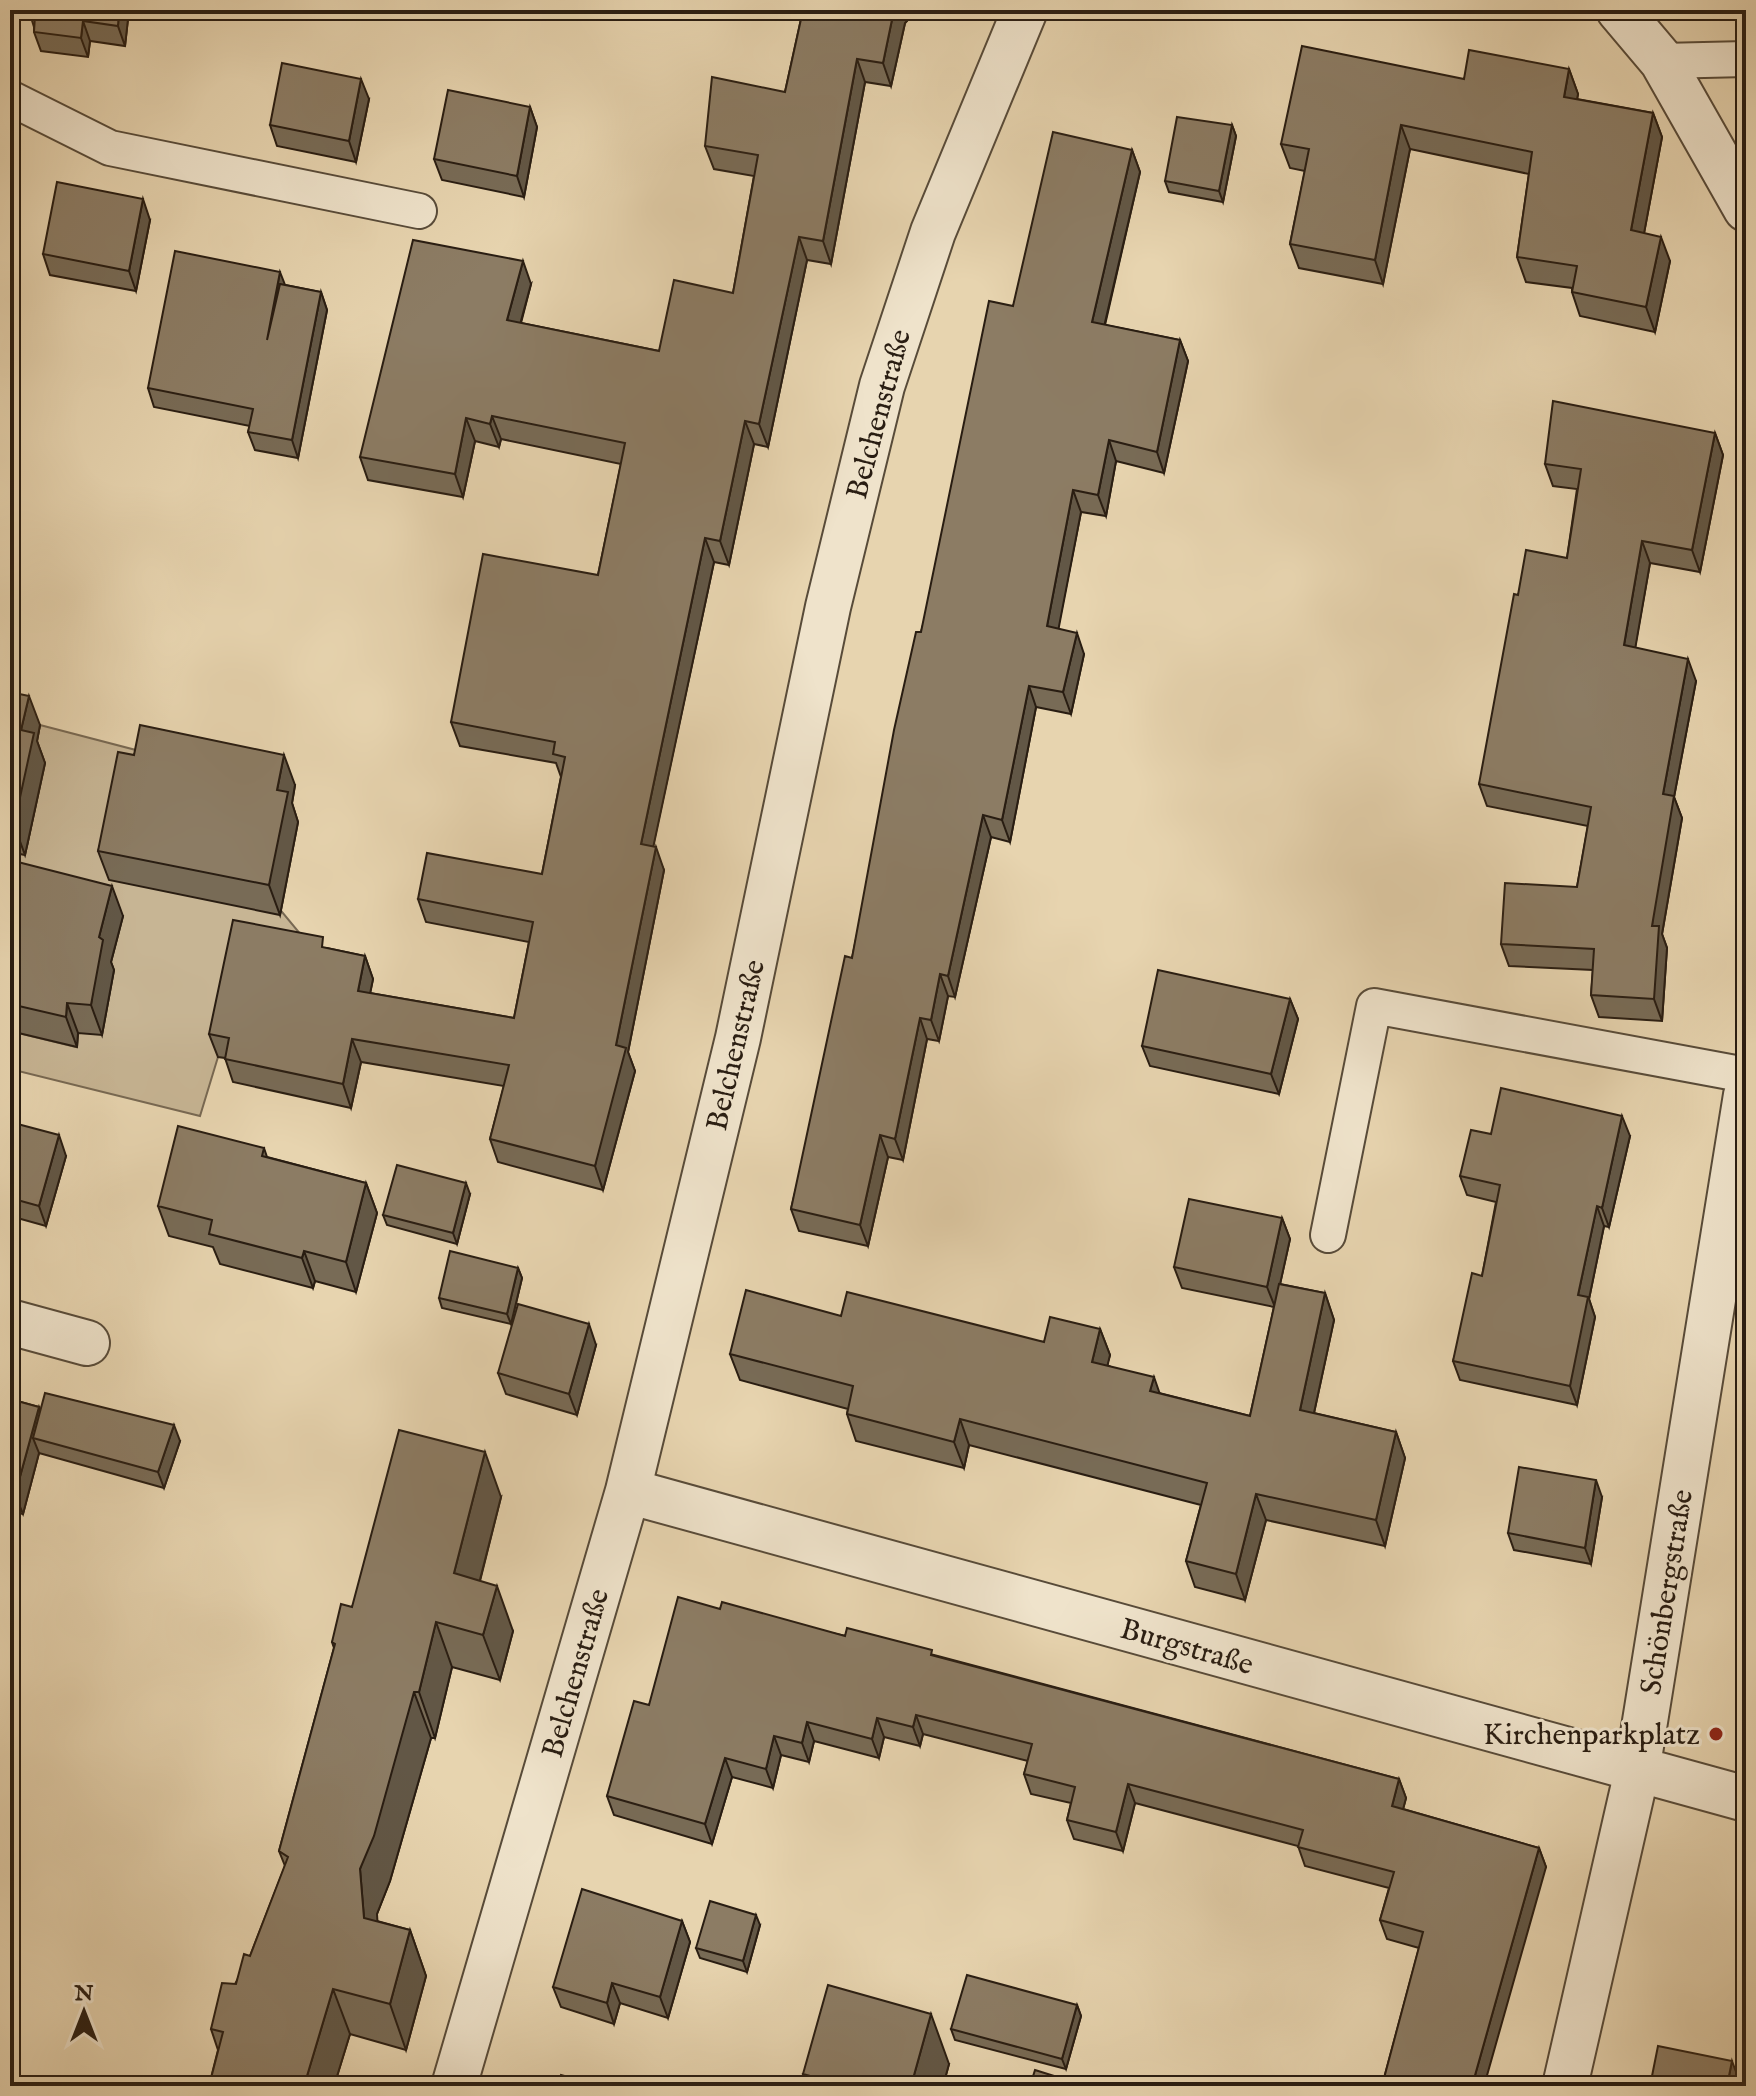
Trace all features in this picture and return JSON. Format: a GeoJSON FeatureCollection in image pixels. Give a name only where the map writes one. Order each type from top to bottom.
{"type":"FeatureCollection","features":[{"type":"Feature","properties":{"kind":"street","name":"Belchenstraße"},"geometry":{"type":"LineString","coordinates":[[454,2086],[628,1491],[738,1038],[828,607],[882,386],[933,232],[1025,10]]}},
{"type":"Feature","properties":{"kind":"street"},"geometry":{"type":"LineString","coordinates":[[1619,10],[1662,61],[1746,209]]}},
{"type":"Feature","properties":{"kind":"street","name":"Schönbergstraße"},"geometry":{"type":"LineString","coordinates":[[1565,2086],[1637,1771],[1746,1095]]}},
{"type":"Feature","properties":{"kind":"street"},"geometry":{"type":"LineString","coordinates":[[10,1322],[87,1343]]}},
{"type":"Feature","properties":{"kind":"street","name":"Burgstraße"},"geometry":{"type":"LineString","coordinates":[[628,1491],[1746,1799]]}},
{"type":"Feature","properties":{"kind":"lane"},"geometry":{"type":"LineString","coordinates":[[1662,61],[1746,59]]}},
{"type":"Feature","properties":{"kind":"lane"},"geometry":{"type":"LineString","coordinates":[[10,98],[110,148],[419,211]]}},
{"type":"Feature","properties":{"kind":"lane"},"geometry":{"type":"LineString","coordinates":[[1328,1235],[1374,1006],[1746,1075]]}},
{"type":"Feature","properties":{"kind":"shaded area"},"geometry":{"type":"Polygon","coordinates":[[[40,725],[151,754],[302,936],[218,1057],[200,1116],[10,1069],[10,1031],[76,1047],[10,896],[10,843],[27,846],[44,764],[32,760],[40,725]]]}},
{"type":"Feature","properties":{"kind":"building"},"geometry":{"type":"Polygon","coordinates":[[[30,10],[119,10],[118,26],[83,21],[81,38],[34,32],[35,15],[30,14],[30,10]]]}},
{"type":"Feature","properties":{"kind":"building"},"geometry":{"type":"Polygon","coordinates":[[[803,10],[894,10],[883,63],[857,59],[823,241],[799,237],[759,424],[745,421],[720,541],[705,538],[641,844],[656,847],[616,1045],[626,1048],[595,1166],[490,1139],[509,1065],[352,1039],[343,1084],[225,1059],[229,1038],[209,1034],[233,920],[323,937],[322,947],[365,956],[358,991],[514,1018],[533,922],[418,899],[427,853],[542,874],[565,757],[553,754],[555,742],[451,722],[483,554],[598,575],[625,443],[492,416],[490,424],[466,418],[455,474],[360,457],[413,240],[523,261],[507,320],[659,351],[674,280],[733,293],[758,155],[705,146],[712,77],[785,92],[803,10]]]}},
{"type":"Feature","properties":{"kind":"building"},"geometry":{"type":"Polygon","coordinates":[[[1302,46],[1464,79],[1469,50],[1569,69],[1564,97],[1653,113],[1631,230],[1661,237],[1646,307],[1572,292],[1577,266],[1517,257],[1532,152],[1401,125],[1375,260],[1290,244],[1309,149],[1281,144],[1302,46]]]}},
{"type":"Feature","properties":{"kind":"building"},"geometry":{"type":"Polygon","coordinates":[[[282,63],[361,79],[349,141],[270,125],[282,63]]]}},
{"type":"Feature","properties":{"kind":"building"},"geometry":{"type":"Polygon","coordinates":[[[448,90],[530,107],[517,176],[434,159],[448,90]]]}},
{"type":"Feature","properties":{"kind":"building"},"geometry":{"type":"Polygon","coordinates":[[[1177,117],[1232,125],[1219,191],[1165,181],[1177,117]]]}},
{"type":"Feature","properties":{"kind":"building"},"geometry":{"type":"Polygon","coordinates":[[[1053,132],[1132,150],[1092,322],[1180,340],[1157,452],[1109,440],[1098,495],[1073,490],[1047,626],[1077,633],[1063,692],[1029,686],[1002,820],[983,815],[948,976],[940,974],[931,1020],[920,1018],[895,1139],[880,1135],[860,1225],[791,1209],[845,956],[852,958],[894,730],[916,632],[921,632],[989,301],[1013,306],[1053,132]]]}},
{"type":"Feature","properties":{"kind":"building"},"geometry":{"type":"Polygon","coordinates":[[[57,182],[143,199],[129,271],[43,254],[57,182]]]}},
{"type":"Feature","properties":{"kind":"building"},"geometry":{"type":"Polygon","coordinates":[[[175,251],[280,272],[267,340],[280,284],[321,292],[292,440],[248,432],[253,409],[148,388],[175,251]]]}},
{"type":"Feature","properties":{"kind":"building"},"geometry":{"type":"Polygon","coordinates":[[[1553,401],[1715,433],[1692,550],[1642,541],[1624,645],[1688,659],[1663,794],[1674,796],[1652,926],[1659,926],[1654,999],[1591,995],[1594,949],[1501,944],[1505,883],[1577,887],[1591,807],[1479,784],[1514,594],[1518,595],[1526,550],[1567,558],[1581,469],[1545,464],[1553,401]]]}},
{"type":"Feature","properties":{"kind":"building"},"geometry":{"type":"Polygon","coordinates":[[[10,692],[29,696],[21,730],[34,733],[14,825],[10,825],[10,692]]]}},
{"type":"Feature","properties":{"kind":"building"},"geometry":{"type":"Polygon","coordinates":[[[140,725],[284,755],[277,790],[288,792],[269,885],[98,851],[118,752],[134,755],[140,725]]]}},
{"type":"Feature","properties":{"kind":"building"},"geometry":{"type":"Polygon","coordinates":[[[10,860],[112,886],[99,937],[103,940],[91,1005],[67,1003],[66,1017],[10,1004],[10,860]]]}},
{"type":"Feature","properties":{"kind":"building"},"geometry":{"type":"Polygon","coordinates":[[[1158,970],[1290,999],[1271,1074],[1142,1046],[1158,970]]]}},
{"type":"Feature","properties":{"kind":"building"},"geometry":{"type":"Polygon","coordinates":[[[1501,1088],[1622,1116],[1602,1208],[1597,1206],[1578,1295],[1588,1297],[1570,1386],[1453,1361],[1472,1273],[1482,1276],[1500,1185],[1460,1176],[1471,1130],[1491,1134],[1501,1088]]]}},
{"type":"Feature","properties":{"kind":"building"},"geometry":{"type":"Polygon","coordinates":[[[10,1122],[59,1135],[39,1206],[10,1198],[10,1122]]]}},
{"type":"Feature","properties":{"kind":"building"},"geometry":{"type":"Polygon","coordinates":[[[178,1126],[264,1148],[262,1156],[366,1183],[346,1262],[304,1251],[302,1258],[209,1234],[212,1220],[158,1206],[178,1126]]]}},
{"type":"Feature","properties":{"kind":"building"},"geometry":{"type":"Polygon","coordinates":[[[397,1165],[466,1183],[453,1233],[383,1215],[397,1165]]]}},
{"type":"Feature","properties":{"kind":"building"},"geometry":{"type":"Polygon","coordinates":[[[1189,1199],[1282,1218],[1267,1287],[1174,1267],[1189,1199]]]}},
{"type":"Feature","properties":{"kind":"building"},"geometry":{"type":"Polygon","coordinates":[[[450,1251],[518,1268],[507,1314],[439,1298],[450,1251]]]}},
{"type":"Feature","properties":{"kind":"building"},"geometry":{"type":"Polygon","coordinates":[[[1279,1284],[1325,1293],[1300,1410],[1396,1432],[1376,1520],[1256,1494],[1236,1574],[1186,1561],[1207,1483],[960,1419],[954,1442],[847,1414],[853,1386],[730,1354],[746,1290],[841,1316],[847,1292],[1044,1342],[1050,1317],[1100,1329],[1092,1362],[1154,1377],[1150,1391],[1250,1416],[1279,1284]]]}},
{"type":"Feature","properties":{"kind":"building"},"geometry":{"type":"Polygon","coordinates":[[[518,1304],[589,1324],[569,1394],[498,1373],[518,1304]]]}},
{"type":"Feature","properties":{"kind":"building"},"geometry":{"type":"Polygon","coordinates":[[[45,1393],[174,1425],[158,1472],[33,1438],[45,1393]]]}},
{"type":"Feature","properties":{"kind":"building"},"geometry":{"type":"Polygon","coordinates":[[[10,1399],[39,1407],[15,1495],[10,1493],[10,1399]]]}},
{"type":"Feature","properties":{"kind":"building"},"geometry":{"type":"Polygon","coordinates":[[[399,1430],[485,1452],[454,1573],[497,1586],[483,1635],[436,1622],[419,1692],[414,1692],[374,1836],[360,1869],[364,1918],[410,1930],[390,2004],[333,1989],[304,2086],[209,2086],[223,2032],[211,2029],[222,1983],[236,1984],[244,1954],[250,1956],[288,1857],[279,1851],[335,1644],[332,1642],[341,1604],[352,1607],[399,1430]]]}},
{"type":"Feature","properties":{"kind":"building"},"geometry":{"type":"Polygon","coordinates":[[[1519,1467],[1596,1480],[1585,1548],[1508,1533],[1519,1467]]]}},
{"type":"Feature","properties":{"kind":"building"},"geometry":{"type":"Polygon","coordinates":[[[678,1597],[720,1609],[722,1602],[845,1636],[847,1628],[932,1650],[931,1655],[1399,1779],[1392,1806],[1539,1848],[1472,2086],[1360,2086],[1362,2077],[1383,2082],[1423,1932],[1380,1920],[1394,1872],[1298,1847],[1303,1830],[1128,1784],[1116,1832],[1067,1820],[1075,1787],[1024,1774],[1032,1744],[916,1715],[913,1727],[877,1718],[872,1739],[807,1722],[802,1743],[774,1736],[766,1769],[725,1758],[705,1824],[607,1796],[634,1701],[649,1705],[678,1597]]]}},
{"type":"Feature","properties":{"kind":"building"},"geometry":{"type":"Polygon","coordinates":[[[1746,1877],[1746,1927],[1737,1925],[1746,1877]]]}},
{"type":"Feature","properties":{"kind":"building"},"geometry":{"type":"Polygon","coordinates":[[[582,1889],[682,1921],[660,1997],[612,1983],[607,2003],[553,1987],[582,1889]]]}},
{"type":"Feature","properties":{"kind":"building"},"geometry":{"type":"Polygon","coordinates":[[[710,1901],[756,1915],[743,1961],[696,1948],[710,1901]]]}},
{"type":"Feature","properties":{"kind":"building"},"geometry":{"type":"Polygon","coordinates":[[[967,1975],[1077,2005],[1062,2059],[951,2029],[967,1975]]]}},
{"type":"Feature","properties":{"kind":"building"},"geometry":{"type":"Polygon","coordinates":[[[828,1985],[931,2014],[911,2086],[890,2086],[871,2081],[870,2086],[846,2086],[803,2074],[828,1985]]]}},
{"type":"Feature","properties":{"kind":"building"},"geometry":{"type":"Polygon","coordinates":[[[1658,2046],[1732,2061],[1727,2086],[1650,2086],[1658,2046]]]}},
{"type":"Feature","properties":{"kind":"building"},"geometry":{"type":"Polygon","coordinates":[[[1035,2070],[1086,2086],[1030,2086],[1035,2070]]]}},
{"type":"Feature","properties":{"kind":"building"},"geometry":{"type":"Polygon","coordinates":[[[561,2075],[600,2086],[558,2086],[561,2075]]]}},
{"type":"Feature","properties":{"kind":"place","name":"Kirchenparkplatz"},"geometry":{"type":"Point","coordinates":[1716,1734]}}]}
